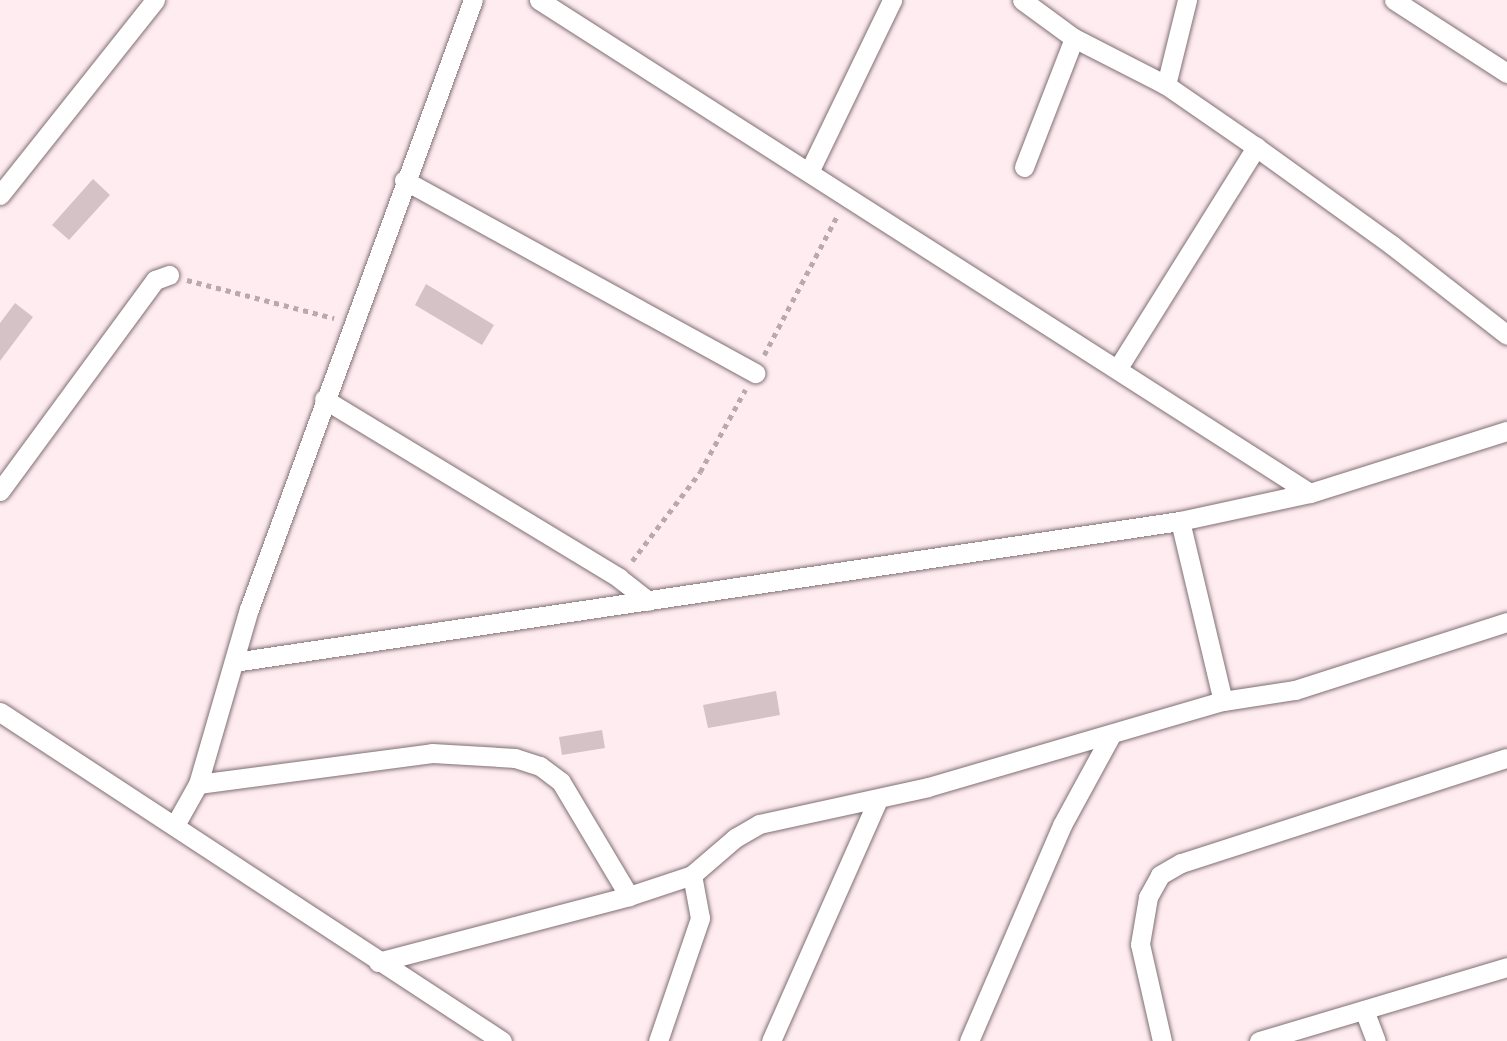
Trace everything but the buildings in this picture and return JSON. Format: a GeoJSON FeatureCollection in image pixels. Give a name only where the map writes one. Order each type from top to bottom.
{"type":"FeatureCollection","features":[{"type":"Feature","properties":{"kind":"street"},"geometry":{"type":"LineString","coordinates":[[0,195],[155,0]]}},
{"type":"Feature","properties":{"kind":"street"},"geometry":{"type":"LineString","coordinates":[[175,825],[198,783],[234,662],[324,399],[473,0]]}},
{"type":"Feature","properties":{"kind":"street"},"geometry":{"type":"LineString","coordinates":[[538,0],[1310,493]]}},
{"type":"Feature","properties":{"kind":"street"},"geometry":{"type":"LineString","coordinates":[[809,172],[892,0]]}},
{"type":"Feature","properties":{"kind":"street"},"geometry":{"type":"LineString","coordinates":[[1022,0],[1074,38],[1166,85],[1392,245],[1507,335]]}},
{"type":"Feature","properties":{"kind":"street"},"geometry":{"type":"LineString","coordinates":[[1166,85],[1187,0]]}},
{"type":"Feature","properties":{"kind":"street"},"geometry":{"type":"LineString","coordinates":[[1394,0],[1507,73]]}},
{"type":"Feature","properties":{"kind":"street"},"geometry":{"type":"LineString","coordinates":[[1024,167],[1074,38]]}},
{"type":"Feature","properties":{"kind":"street"},"geometry":{"type":"LineString","coordinates":[[1118,368],[1256,148]]}},
{"type":"Feature","properties":{"kind":"street"},"geometry":{"type":"LineString","coordinates":[[404,180],[755,373]]}},
{"type":"Feature","properties":{"kind":"street"},"geometry":{"type":"LineString","coordinates":[[0,491],[155,280],[169,275]]}},
{"type":"Feature","properties":{"kind":"street"},"geometry":{"type":"LineString","coordinates":[[324,399],[619,578],[648,601]]}},
{"type":"Feature","properties":{"kind":"street"},"geometry":{"type":"LineString","coordinates":[[234,662],[1180,521],[1310,493],[1507,431]]}},
{"type":"Feature","properties":{"kind":"street"},"geometry":{"type":"LineString","coordinates":[[1180,521],[1223,701]]}},
{"type":"Feature","properties":{"kind":"street"},"geometry":{"type":"LineString","coordinates":[[378,962],[629,896],[692,875],[735,838],[759,824],[878,799],[1110,737],[1223,701],[1296,690],[1507,622]]}},
{"type":"Feature","properties":{"kind":"street"},"geometry":{"type":"LineString","coordinates":[[0,712],[502,1041]]}},
{"type":"Feature","properties":{"kind":"street"},"geometry":{"type":"LineString","coordinates":[[969,1041],[1062,825],[1110,737]]}},
{"type":"Feature","properties":{"kind":"street"},"geometry":{"type":"LineString","coordinates":[[198,783],[432,753],[515,758],[540,766],[561,782],[629,896]]}},
{"type":"Feature","properties":{"kind":"street"},"geometry":{"type":"LineString","coordinates":[[1163,1041],[1140,944],[1148,897],[1160,875],[1181,863],[1507,758]]}},
{"type":"Feature","properties":{"kind":"street"},"geometry":{"type":"LineString","coordinates":[[771,1041],[878,799]]}},
{"type":"Feature","properties":{"kind":"street"},"geometry":{"type":"LineString","coordinates":[[658,1041],[700,918],[692,875]]}},
{"type":"Feature","properties":{"kind":"street"},"geometry":{"type":"LineString","coordinates":[[1259,1041],[1507,967]]}},
{"type":"Feature","properties":{"kind":"street"},"geometry":{"type":"LineString","coordinates":[[1364,1010],[1376,1041]]}},
{"type":"Feature","properties":{"kind":"path"},"geometry":{"type":"LineString","coordinates":[[169,275],[352,323]]}}]}
